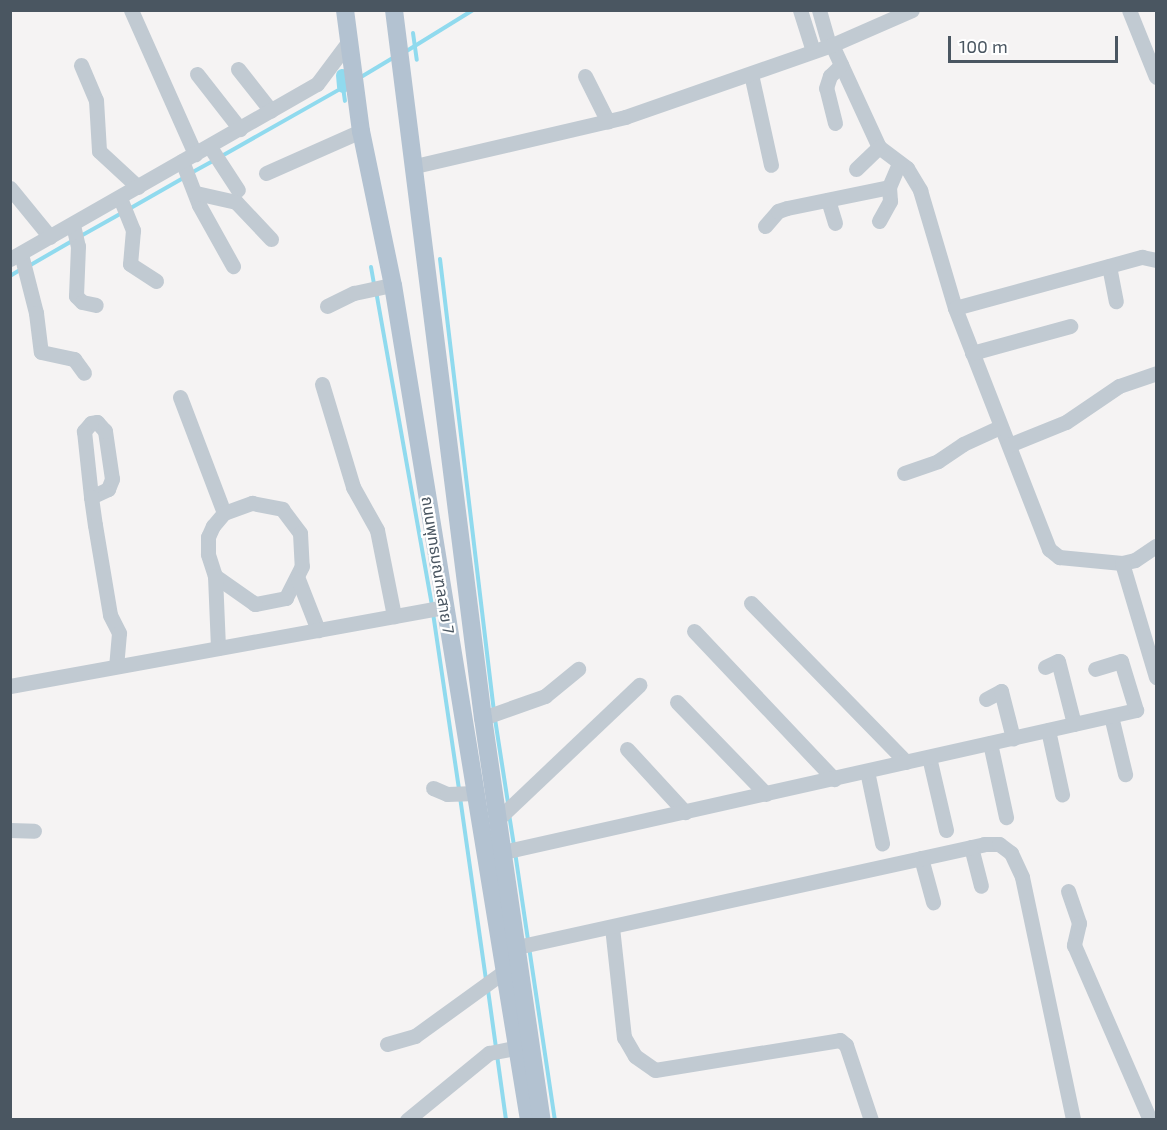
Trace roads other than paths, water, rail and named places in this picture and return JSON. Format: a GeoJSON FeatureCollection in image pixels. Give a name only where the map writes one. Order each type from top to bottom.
{"type":"FeatureCollection","features":[{"type":"Feature","properties":{"kind":"main road","name":"ถนนพุทธมณฑลสาย 7"},"geometry":{"type":"LineString","coordinates":[[345,10],[344,47],[352,65],[361,131],[393,285],[436,608],[470,793],[492,980],[512,1048],[529,1119]]}},
{"type":"Feature","properties":{"kind":"main road","name":"ถนนพุทธมณฑลสาย 7"},"geometry":{"type":"LineString","coordinates":[[394,10],[415,166],[423,268],[505,814],[505,852],[542,1119]]}},
{"type":"Feature","properties":{"kind":"street"},"geometry":{"type":"LineString","coordinates":[[131,10],[191,172],[233,266]]}},
{"type":"Feature","properties":{"kind":"street"},"geometry":{"type":"LineString","coordinates":[[800,10],[813,51]]}},
{"type":"Feature","properties":{"kind":"street"},"geometry":{"type":"LineString","coordinates":[[819,10],[830,45],[879,147],[912,174],[920,190],[955,308],[1049,549],[1059,557],[1122,563],[1135,560],[1156,546]]}},
{"type":"Feature","properties":{"kind":"street"},"geometry":{"type":"LineString","coordinates":[[415,166],[608,122],[830,45],[912,10]]}},
{"type":"Feature","properties":{"kind":"street"},"geometry":{"type":"LineString","coordinates":[[1129,10],[1156,77]]}},
{"type":"Feature","properties":{"kind":"street"},"geometry":{"type":"LineString","coordinates":[[84,373],[74,359],[41,352],[21,262],[50,237],[75,235],[125,207],[138,187],[191,172],[216,156],[240,129],[317,84],[344,47]]}},
{"type":"Feature","properties":{"kind":"street"},"geometry":{"type":"LineString","coordinates":[[81,64],[96,100],[99,151],[138,187]]}},
{"type":"Feature","properties":{"kind":"street"},"geometry":{"type":"LineString","coordinates":[[835,123],[826,88],[830,76],[841,65]]}},
{"type":"Feature","properties":{"kind":"street"},"geometry":{"type":"LineString","coordinates":[[238,69],[271,111]]}},
{"type":"Feature","properties":{"kind":"street"},"geometry":{"type":"LineString","coordinates":[[197,74],[240,129]]}},
{"type":"Feature","properties":{"kind":"street"},"geometry":{"type":"LineString","coordinates":[[751,74],[771,165]]}},
{"type":"Feature","properties":{"kind":"street"},"geometry":{"type":"LineString","coordinates":[[585,76],[608,122]]}},
{"type":"Feature","properties":{"kind":"street"},"geometry":{"type":"LineString","coordinates":[[266,173],[361,131]]}},
{"type":"Feature","properties":{"kind":"street"},"geometry":{"type":"LineString","coordinates":[[856,169],[879,147]]}},
{"type":"Feature","properties":{"kind":"street"},"geometry":{"type":"LineString","coordinates":[[216,156],[238,190]]}},
{"type":"Feature","properties":{"kind":"street"},"geometry":{"type":"LineString","coordinates":[[879,221],[890,201],[889,187],[899,163]]}},
{"type":"Feature","properties":{"kind":"street"},"geometry":{"type":"LineString","coordinates":[[191,172],[236,202],[270,238]]}},
{"type":"Feature","properties":{"kind":"street"},"geometry":{"type":"LineString","coordinates":[[765,226],[778,211],[889,187]]}},
{"type":"Feature","properties":{"kind":"street"},"geometry":{"type":"LineString","coordinates":[[10,188],[50,237]]}},
{"type":"Feature","properties":{"kind":"street"},"geometry":{"type":"LineString","coordinates":[[828,200],[835,223]]}},
{"type":"Feature","properties":{"kind":"street"},"geometry":{"type":"LineString","coordinates":[[125,207],[130,264],[156,281]]}},
{"type":"Feature","properties":{"kind":"street"},"geometry":{"type":"LineString","coordinates":[[75,235],[76,296],[82,302],[96,305]]}},
{"type":"Feature","properties":{"kind":"street"},"geometry":{"type":"LineString","coordinates":[[955,308],[1149,255],[1156,260]]}},
{"type":"Feature","properties":{"kind":"street"},"geometry":{"type":"LineString","coordinates":[[1109,266],[1116,301]]}},
{"type":"Feature","properties":{"kind":"street"},"geometry":{"type":"LineString","coordinates":[[327,306],[367,289],[393,285]]}},
{"type":"Feature","properties":{"kind":"street"},"geometry":{"type":"LineString","coordinates":[[972,353],[1070,326]]}},
{"type":"Feature","properties":{"kind":"street"},"geometry":{"type":"LineString","coordinates":[[1009,445],[1066,422],[1119,386],[1156,373]]}},
{"type":"Feature","properties":{"kind":"street"},"geometry":{"type":"LineString","coordinates":[[322,384],[353,487],[377,530],[394,616]]}},
{"type":"Feature","properties":{"kind":"street"},"geometry":{"type":"LineString","coordinates":[[180,397],[224,513]]}},
{"type":"Feature","properties":{"kind":"street"},"geometry":{"type":"LineString","coordinates":[[904,473],[938,461],[963,444],[1000,427]]}},
{"type":"Feature","properties":{"kind":"street"},"geometry":{"type":"LineString","coordinates":[[91,497],[110,615],[119,633],[116,666]]}},
{"type":"Feature","properties":{"kind":"street"},"geometry":{"type":"LineString","coordinates":[[218,648],[215,576],[208,554],[208,537],[224,513],[252,502],[287,514],[300,533],[298,579],[318,630]]}},
{"type":"Feature","properties":{"kind":"street"},"geometry":{"type":"LineString","coordinates":[[1122,563],[1154,653],[1156,677]]}},
{"type":"Feature","properties":{"kind":"street"},"geometry":{"type":"LineString","coordinates":[[215,576],[255,603],[286,598],[298,579]]}},
{"type":"Feature","properties":{"kind":"street"},"geometry":{"type":"LineString","coordinates":[[751,603],[906,762]]}},
{"type":"Feature","properties":{"kind":"street"},"geometry":{"type":"LineString","coordinates":[[10,686],[436,608]]}},
{"type":"Feature","properties":{"kind":"street"},"geometry":{"type":"LineString","coordinates":[[694,631],[834,779]]}},
{"type":"Feature","properties":{"kind":"street"},"geometry":{"type":"LineString","coordinates":[[1045,667],[1058,661],[1074,724]]}},
{"type":"Feature","properties":{"kind":"street"},"geometry":{"type":"LineString","coordinates":[[505,852],[1136,710],[1121,661],[1095,669]]}},
{"type":"Feature","properties":{"kind":"street"},"geometry":{"type":"LineString","coordinates":[[491,716],[545,696],[578,669]]}},
{"type":"Feature","properties":{"kind":"street"},"geometry":{"type":"LineString","coordinates":[[505,814],[639,686]]}},
{"type":"Feature","properties":{"kind":"street"},"geometry":{"type":"LineString","coordinates":[[986,699],[1001,691],[1013,738]]}},
{"type":"Feature","properties":{"kind":"street"},"geometry":{"type":"LineString","coordinates":[[677,702],[766,794]]}},
{"type":"Feature","properties":{"kind":"street"},"geometry":{"type":"LineString","coordinates":[[1112,716],[1125,774]]}},
{"type":"Feature","properties":{"kind":"street"},"geometry":{"type":"LineString","coordinates":[[1048,730],[1062,794]]}},
{"type":"Feature","properties":{"kind":"street"},"geometry":{"type":"LineString","coordinates":[[990,743],[1006,817]]}},
{"type":"Feature","properties":{"kind":"street"},"geometry":{"type":"LineString","coordinates":[[627,749],[685,812]]}},
{"type":"Feature","properties":{"kind":"street"},"geometry":{"type":"LineString","coordinates":[[929,757],[946,830]]}},
{"type":"Feature","properties":{"kind":"street"},"geometry":{"type":"LineString","coordinates":[[867,771],[882,843]]}},
{"type":"Feature","properties":{"kind":"street"},"geometry":{"type":"LineString","coordinates":[[440,791],[470,793]]}},
{"type":"Feature","properties":{"kind":"street"},"geometry":{"type":"LineString","coordinates":[[10,830],[34,831]]}},
{"type":"Feature","properties":{"kind":"street"},"geometry":{"type":"LineString","coordinates":[[518,946],[970,847],[999,844],[1011,852],[1022,877],[1073,1119]]}},
{"type":"Feature","properties":{"kind":"street"},"geometry":{"type":"LineString","coordinates":[[970,847],[981,886]]}},
{"type":"Feature","properties":{"kind":"street"},"geometry":{"type":"LineString","coordinates":[[921,858],[933,902]]}},
{"type":"Feature","properties":{"kind":"street"},"geometry":{"type":"LineString","coordinates":[[1068,891],[1079,923],[1074,945],[1150,1119]]}},
{"type":"Feature","properties":{"kind":"street"},"geometry":{"type":"LineString","coordinates":[[612,927],[624,1037],[635,1056],[655,1070],[840,1040],[846,1045],[871,1119]]}},
{"type":"Feature","properties":{"kind":"street"},"geometry":{"type":"LineString","coordinates":[[387,1044],[425,1030],[492,980]]}},
{"type":"Feature","properties":{"kind":"street"},"geometry":{"type":"LineString","coordinates":[[406,1119],[489,1053],[512,1048]]}},
{"type":"Feature","properties":{"kind":"waterway"},"geometry":{"type":"LineString","coordinates":[[405,52],[473,10]]}},
{"type":"Feature","properties":{"kind":"waterway"},"geometry":{"type":"LineString","coordinates":[[413,33],[417,60]]}},
{"type":"Feature","properties":{"kind":"waterway"},"geometry":{"type":"LineString","coordinates":[[361,77],[393,58]]}},
{"type":"Feature","properties":{"kind":"waterway"},"geometry":{"type":"LineString","coordinates":[[342,75],[343,87]]}},
{"type":"Feature","properties":{"kind":"waterway"},"geometry":{"type":"LineString","coordinates":[[220,157],[349,84]]}},
{"type":"Feature","properties":{"kind":"waterway"},"geometry":{"type":"LineString","coordinates":[[343,87],[345,101]]}},
{"type":"Feature","properties":{"kind":"waterway"},"geometry":{"type":"LineString","coordinates":[[191,173],[213,161]]}},
{"type":"Feature","properties":{"kind":"waterway"},"geometry":{"type":"LineString","coordinates":[[129,209],[185,177]]}},
{"type":"Feature","properties":{"kind":"waterway"},"geometry":{"type":"LineString","coordinates":[[79,237],[122,213]]}},
{"type":"Feature","properties":{"kind":"waterway"},"geometry":{"type":"LineString","coordinates":[[27,267],[72,241]]}},
{"type":"Feature","properties":{"kind":"waterway"},"geometry":{"type":"LineString","coordinates":[[440,259],[494,711]]}},
{"type":"Feature","properties":{"kind":"waterway"},"geometry":{"type":"LineString","coordinates":[[371,267],[374,284]]}},
{"type":"Feature","properties":{"kind":"waterway"},"geometry":{"type":"LineString","coordinates":[[10,276],[20,270]]}},
{"type":"Feature","properties":{"kind":"waterway"},"geometry":{"type":"LineString","coordinates":[[376,291],[432,605]]}},
{"type":"Feature","properties":{"kind":"waterway"},"geometry":{"type":"LineString","coordinates":[[433,613],[459,789]]}},
{"type":"Feature","properties":{"kind":"waterway"},"geometry":{"type":"LineString","coordinates":[[495,719],[508,803]]}},
{"type":"Feature","properties":{"kind":"waterway"},"geometry":{"type":"LineString","coordinates":[[460,797],[486,979]]}},
{"type":"Feature","properties":{"kind":"waterway"},"geometry":{"type":"LineString","coordinates":[[509,814],[514,845]]}},
{"type":"Feature","properties":{"kind":"waterway"},"geometry":{"type":"LineString","coordinates":[[515,852],[528,940]]}},
{"type":"Feature","properties":{"kind":"waterway"},"geometry":{"type":"LineString","coordinates":[[529,947],[555,1120]]}},
{"type":"Feature","properties":{"kind":"waterway"},"geometry":{"type":"LineString","coordinates":[[488,990],[496,1048]]}},
{"type":"Feature","properties":{"kind":"waterway"},"geometry":{"type":"LineString","coordinates":[[497,1055],[506,1120]]}}]}
